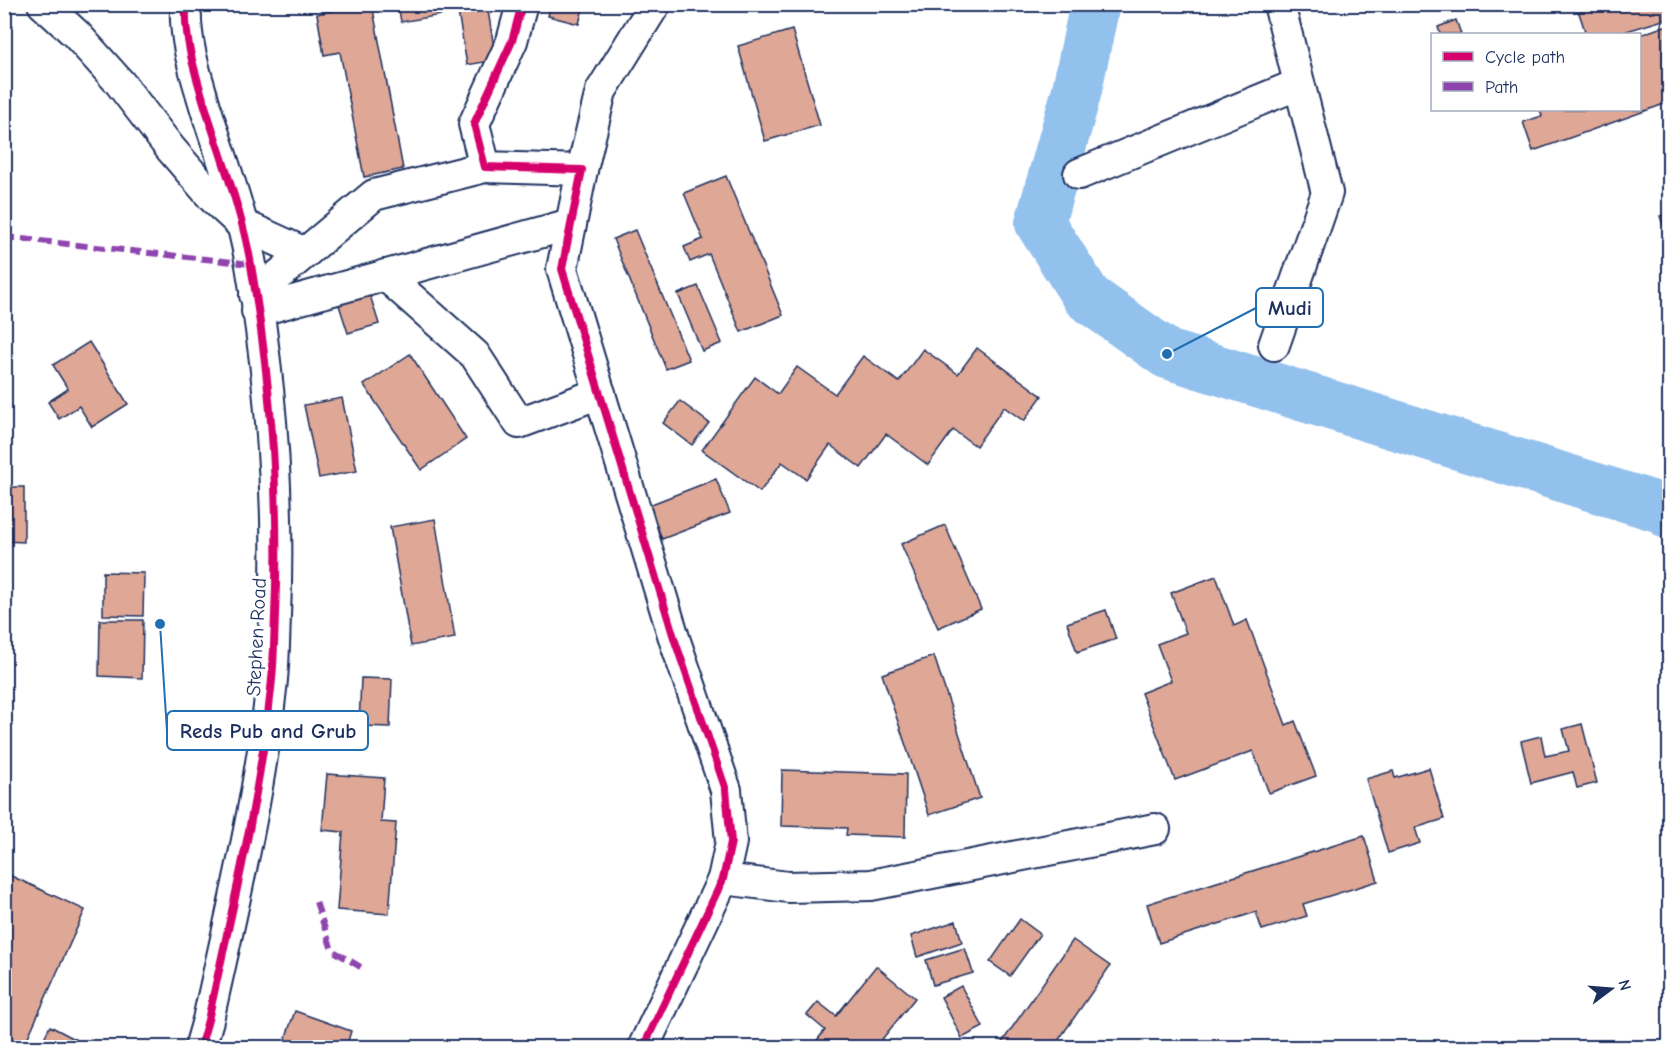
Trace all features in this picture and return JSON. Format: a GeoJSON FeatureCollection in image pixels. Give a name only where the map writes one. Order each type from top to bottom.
{"type":"FeatureCollection","features":[{"type":"Feature","properties":{"kind":"street"},"geometry":{"type":"LineString","coordinates":[[43,4],[76,34],[120,83],[170,148],[213,198],[242,224],[305,253]]}},
{"type":"Feature","properties":{"kind":"street","name":"Stephen Road"},"geometry":{"type":"LineString","coordinates":[[186,4],[185,27],[192,64],[242,224],[251,264],[274,468],[277,564],[272,686],[248,842],[200,1047]]}},
{"type":"Feature","properties":{"kind":"street"},"geometry":{"type":"LineString","coordinates":[[485,167],[474,124],[512,41],[522,4]]}},
{"type":"Feature","properties":{"kind":"street"},"geometry":{"type":"LineString","coordinates":[[643,1047],[723,879],[731,842],[726,790],[675,641],[562,269],[601,91],[655,4]]}},
{"type":"Feature","properties":{"kind":"street"},"geometry":{"type":"LineString","coordinates":[[1274,345],[1326,193],[1279,4]]}},
{"type":"Feature","properties":{"kind":"street"},"geometry":{"type":"LineString","coordinates":[[1079,174],[1299,84]]}},
{"type":"Feature","properties":{"kind":"street"},"geometry":{"type":"LineString","coordinates":[[256,303],[305,253],[374,195],[485,167],[582,170]]}},
{"type":"Feature","properties":{"kind":"street"},"geometry":{"type":"LineString","coordinates":[[256,303],[386,276],[572,224]]}},
{"type":"Feature","properties":{"kind":"street"},"geometry":{"type":"LineString","coordinates":[[386,276],[475,355],[519,423],[600,393]]}},
{"type":"Feature","properties":{"kind":"street"},"geometry":{"type":"LineString","coordinates":[[723,879],[788,887],[871,885],[1155,829]]}},
{"type":"Feature","properties":{"kind":"building"},"geometry":{"type":"Polygon","coordinates":[[[372,4],[403,169],[364,177],[340,52],[324,55],[317,14],[372,4]]]}},
{"type":"Feature","properties":{"kind":"building"},"geometry":{"type":"Polygon","coordinates":[[[398,4],[487,4],[496,60],[467,65],[458,12],[401,22],[398,4]]]}},
{"type":"Feature","properties":{"kind":"building"},"geometry":{"type":"Polygon","coordinates":[[[551,4],[584,4],[579,24],[548,16],[551,4]]]}},
{"type":"Feature","properties":{"kind":"building"},"geometry":{"type":"Polygon","coordinates":[[[1576,4],[1670,4],[1670,18],[1620,33],[1586,33],[1576,4]]]}},
{"type":"Feature","properties":{"kind":"building"},"geometry":{"type":"Polygon","coordinates":[[[1456,20],[1461,33],[1440,33],[1438,27],[1456,20]]]}},
{"type":"Feature","properties":{"kind":"building"},"geometry":{"type":"Polygon","coordinates":[[[1670,24],[1670,102],[1533,151],[1523,122],[1542,116],[1540,111],[1641,111],[1641,35],[1670,24]]]}},
{"type":"Feature","properties":{"kind":"building"},"geometry":{"type":"Polygon","coordinates":[[[792,30],[820,125],[765,141],[738,46],[792,30]]]}},
{"type":"Feature","properties":{"kind":"building"},"geometry":{"type":"Polygon","coordinates":[[[726,176],[783,315],[741,332],[709,254],[690,262],[684,247],[703,239],[684,193],[726,176]]]}},
{"type":"Feature","properties":{"kind":"building"},"geometry":{"type":"Polygon","coordinates":[[[1670,213],[1670,245],[1660,216],[1670,213]]]}},
{"type":"Feature","properties":{"kind":"building"},"geometry":{"type":"Polygon","coordinates":[[[635,230],[689,360],[666,369],[613,239],[635,230]]]}},
{"type":"Feature","properties":{"kind":"building"},"geometry":{"type":"Polygon","coordinates":[[[698,286],[722,343],[702,351],[678,294],[698,286]]]}},
{"type":"Feature","properties":{"kind":"building"},"geometry":{"type":"Polygon","coordinates":[[[369,292],[379,324],[348,333],[338,302],[369,292]]]}},
{"type":"Feature","properties":{"kind":"building"},"geometry":{"type":"Polygon","coordinates":[[[89,342],[128,404],[92,427],[79,406],[59,419],[48,402],[68,389],[53,365],[89,342]]]}},
{"type":"Feature","properties":{"kind":"building"},"geometry":{"type":"Polygon","coordinates":[[[977,348],[1042,396],[1024,421],[1004,407],[976,446],[953,430],[928,465],[886,434],[861,468],[830,445],[806,479],[782,462],[760,492],[702,450],[755,377],[778,394],[797,367],[835,394],[863,356],[899,382],[923,349],[958,374],[977,348]]]}},
{"type":"Feature","properties":{"kind":"building"},"geometry":{"type":"Polygon","coordinates":[[[410,354],[466,439],[421,470],[364,385],[410,354]]]}},
{"type":"Feature","properties":{"kind":"building"},"geometry":{"type":"Polygon","coordinates":[[[342,398],[357,471],[319,478],[304,405],[342,398]]]}},
{"type":"Feature","properties":{"kind":"building"},"geometry":{"type":"Polygon","coordinates":[[[680,401],[709,423],[692,445],[663,423],[680,401]]]}},
{"type":"Feature","properties":{"kind":"building"},"geometry":{"type":"Polygon","coordinates":[[[716,479],[730,513],[662,539],[649,505],[716,479]]]}},
{"type":"Feature","properties":{"kind":"building"},"geometry":{"type":"Polygon","coordinates":[[[4,487],[24,487],[24,542],[4,541],[4,487]]]}},
{"type":"Feature","properties":{"kind":"building"},"geometry":{"type":"Polygon","coordinates":[[[435,519],[455,638],[411,646],[390,527],[435,519]]]}},
{"type":"Feature","properties":{"kind":"building"},"geometry":{"type":"Polygon","coordinates":[[[945,525],[981,609],[938,628],[901,544],[945,525]]]}},
{"type":"Feature","properties":{"kind":"building"},"geometry":{"type":"Polygon","coordinates":[[[103,572],[144,573],[143,616],[103,615],[103,572]]]}},
{"type":"Feature","properties":{"kind":"building"},"geometry":{"type":"Polygon","coordinates":[[[1216,576],[1234,626],[1247,620],[1286,725],[1295,721],[1316,776],[1269,793],[1253,751],[1175,780],[1141,693],[1171,681],[1157,644],[1186,633],[1171,593],[1216,576]]]}},
{"type":"Feature","properties":{"kind":"building"},"geometry":{"type":"Polygon","coordinates":[[[1106,610],[1116,639],[1077,652],[1067,623],[1106,610]]]}},
{"type":"Feature","properties":{"kind":"building"},"geometry":{"type":"Polygon","coordinates":[[[100,620],[143,620],[142,678],[99,676],[100,620]]]}},
{"type":"Feature","properties":{"kind":"building"},"geometry":{"type":"Polygon","coordinates":[[[934,656],[980,798],[929,815],[882,674],[934,656]]]}},
{"type":"Feature","properties":{"kind":"building"},"geometry":{"type":"Polygon","coordinates":[[[361,678],[392,679],[390,727],[359,726],[361,678]]]}},
{"type":"Feature","properties":{"kind":"building"},"geometry":{"type":"Polygon","coordinates":[[[1582,724],[1597,783],[1577,788],[1573,772],[1531,783],[1521,741],[1541,736],[1545,756],[1569,751],[1563,729],[1582,724]]]}},
{"type":"Feature","properties":{"kind":"building"},"geometry":{"type":"Polygon","coordinates":[[[1429,768],[1444,819],[1415,828],[1420,843],[1388,853],[1366,779],[1393,771],[1395,778],[1429,768]]]}},
{"type":"Feature","properties":{"kind":"building"},"geometry":{"type":"Polygon","coordinates":[[[782,770],[906,774],[905,837],[846,835],[847,828],[781,826],[782,770]]]}},
{"type":"Feature","properties":{"kind":"building"},"geometry":{"type":"Polygon","coordinates":[[[327,774],[384,778],[381,822],[396,823],[389,914],[337,910],[343,832],[322,830],[327,774]]]}},
{"type":"Feature","properties":{"kind":"building"},"geometry":{"type":"Polygon","coordinates":[[[1364,836],[1378,881],[1303,904],[1307,916],[1262,930],[1256,912],[1159,943],[1147,904],[1364,836]]]}},
{"type":"Feature","properties":{"kind":"building"},"geometry":{"type":"Polygon","coordinates":[[[7,874],[85,910],[23,1048],[4,1048],[4,879],[7,874]]]}},
{"type":"Feature","properties":{"kind":"building"},"geometry":{"type":"Polygon","coordinates":[[[1020,919],[1040,934],[1010,976],[990,962],[1020,919]]]}},
{"type":"Feature","properties":{"kind":"building"},"geometry":{"type":"Polygon","coordinates":[[[956,921],[962,942],[917,957],[911,936],[956,921]]]}},
{"type":"Feature","properties":{"kind":"building"},"geometry":{"type":"Polygon","coordinates":[[[1073,940],[1110,966],[1053,1048],[998,1048],[1073,940]]]}},
{"type":"Feature","properties":{"kind":"building"},"geometry":{"type":"Polygon","coordinates":[[[965,948],[973,973],[933,985],[926,960],[965,948]]]}},
{"type":"Feature","properties":{"kind":"building"},"geometry":{"type":"Polygon","coordinates":[[[876,966],[915,998],[875,1048],[811,1048],[825,1030],[807,1015],[818,1002],[836,1016],[876,966]]]}},
{"type":"Feature","properties":{"kind":"building"},"geometry":{"type":"Polygon","coordinates":[[[961,986],[983,1027],[962,1038],[941,997],[961,986]]]}},
{"type":"Feature","properties":{"kind":"building"},"geometry":{"type":"Polygon","coordinates":[[[295,1011],[351,1031],[346,1048],[282,1048],[295,1011]]]}},
{"type":"Feature","properties":{"kind":"building"},"geometry":{"type":"Polygon","coordinates":[[[50,1026],[92,1048],[39,1048],[50,1026]]]}},
{"type":"Feature","properties":{"kind":"waterway"},"geometry":{"type":"LineString","coordinates":[[1095,4],[1076,94],[1040,223],[1087,297],[1167,354],[1664,509],[1670,515]]}},
{"type":"Feature","properties":{"kind":"marked path"},"geometry":{"type":"LineString","coordinates":[[4,237],[251,264]]}},
{"type":"Feature","properties":{"kind":"marked path"},"geometry":{"type":"LineString","coordinates":[[316,902],[332,950],[364,969]]}},
{"type":"Feature","properties":{"kind":"cycle path"},"geometry":{"type":"LineString","coordinates":[[186,4],[188,43],[194,68],[237,205],[251,265],[269,396],[276,528],[273,662],[266,731],[244,855],[200,1048]]}},
{"type":"Feature","properties":{"kind":"cycle path"},"geometry":{"type":"LineString","coordinates":[[522,4],[512,41],[474,124],[485,167],[582,170],[562,269],[675,641],[726,790],[731,842],[723,879],[643,1048]]}},
{"type":"Feature","properties":{"kind":"place","name":"Mudi"},"geometry":{"type":"Point","coordinates":[1167,354]}},
{"type":"Feature","properties":{"kind":"place","name":"Reds Pub and Grub"},"geometry":{"type":"Point","coordinates":[160,624]}}]}
